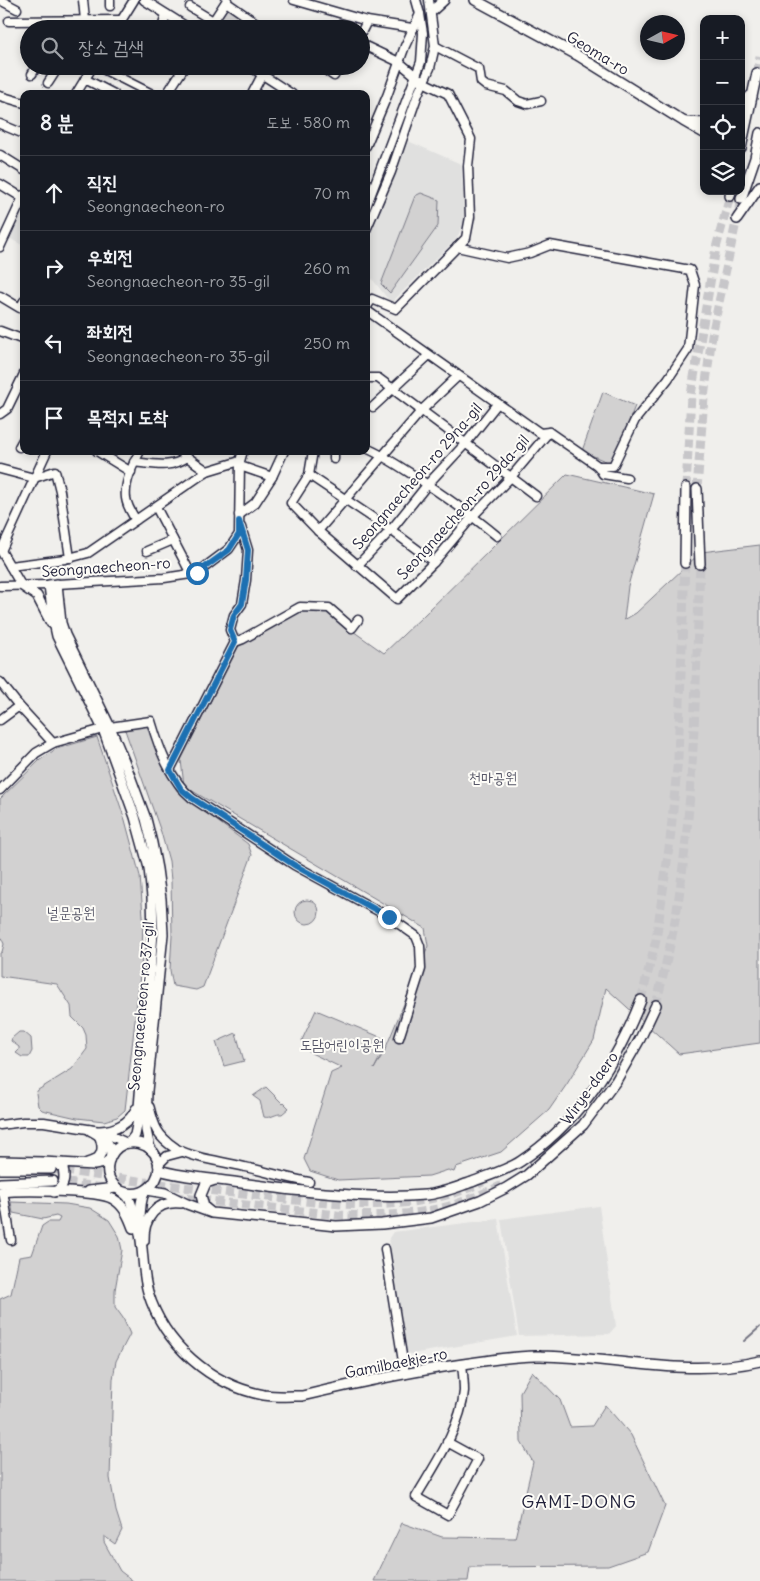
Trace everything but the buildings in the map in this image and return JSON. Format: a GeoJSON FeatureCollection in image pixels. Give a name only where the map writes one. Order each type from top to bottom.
{"type":"FeatureCollection","features":[{"type":"Feature","properties":{"kind":"main road"},"geometry":{"type":"LineString","coordinates":[[432,11],[444,0]]}},
{"type":"Feature","properties":{"kind":"main road","name":"Geoma-ro"},"geometry":{"type":"LineString","coordinates":[[477,0],[577,56],[700,131]]}},
{"type":"Feature","properties":{"kind":"main road"},"geometry":{"type":"LineString","coordinates":[[745,128],[757,73]]}},
{"type":"Feature","properties":{"kind":"main road"},"geometry":{"type":"LineString","coordinates":[[743,105],[752,94]]}},
{"type":"Feature","properties":{"kind":"main road"},"geometry":{"type":"LineString","coordinates":[[683,121],[700,123]]}},
{"type":"Feature","properties":{"kind":"main road"},"geometry":{"type":"LineString","coordinates":[[741,199],[757,159],[760,133]]}},
{"type":"Feature","properties":{"kind":"main road"},"geometry":{"type":"LineString","coordinates":[[745,154],[757,159]]}},
{"type":"Feature","properties":{"kind":"main road"},"geometry":{"type":"LineString","coordinates":[[737,219],[760,186]]}},
{"type":"Feature","properties":{"kind":"main road"},"geometry":{"type":"LineString","coordinates":[[685,564],[686,488]]}},
{"type":"Feature","properties":{"kind":"main road"},"geometry":{"type":"LineString","coordinates":[[698,489],[700,564]]}},
{"type":"Feature","properties":{"kind":"main road","name":"Seongnaecheon-ro 37-gil"},"geometry":{"type":"LineString","coordinates":[[53,584],[54,627],[65,652],[106,728]]}},
{"type":"Feature","properties":{"kind":"main road","name":"Seongnaecheon-ro 37-gil"},"geometry":{"type":"LineString","coordinates":[[53,584],[65,635],[146,819],[162,899],[162,947],[152,998],[136,1131],[128,1143]]}},
{"type":"Feature","properties":{"kind":"main road"},"geometry":{"type":"LineString","coordinates":[[21,585],[37,596],[49,622],[54,627]]}},
{"type":"Feature","properties":{"kind":"main road","name":"Seongnaecheon-ro 37-gil"},"geometry":{"type":"LineString","coordinates":[[150,1150],[146,1130],[152,998]]}},
{"type":"Feature","properties":{"kind":"main road","name":"Wirye-daero"},"geometry":{"type":"LineString","coordinates":[[158,1168],[186,1176],[348,1195],[384,1197],[426,1195],[455,1188],[519,1162],[557,1132],[577,1111],[620,1049],[641,1000]]}},
{"type":"Feature","properties":{"kind":"main road","name":"Wirye-daero"},"geometry":{"type":"LineString","coordinates":[[146,1190],[165,1193],[187,1204],[212,1213],[336,1226],[382,1224],[431,1218],[480,1201],[528,1175],[583,1125],[616,1081],[640,1039],[656,1005]]}},
{"type":"Feature","properties":{"kind":"main road"},"geometry":{"type":"LineString","coordinates":[[147,1091],[152,1121],[157,1133],[179,1150]]}},
{"type":"Feature","properties":{"kind":"main road"},"geometry":{"type":"LineString","coordinates":[[100,1133],[122,1125],[134,1115],[139,1104]]}},
{"type":"Feature","properties":{"kind":"main road"},"geometry":{"type":"LineString","coordinates":[[90,1130],[100,1133],[108,1142],[111,1150],[108,1174],[112,1182],[129,1198],[139,1228]]}},
{"type":"Feature","properties":{"kind":"main road"},"geometry":{"type":"LineString","coordinates":[[0,1170],[89,1163],[100,1156],[103,1143],[100,1133]]}},
{"type":"Feature","properties":{"kind":"main road"},"geometry":{"type":"LineString","coordinates":[[76,1164],[94,1165],[105,1163],[116,1149],[128,1143],[140,1144],[150,1150],[156,1157],[158,1168],[154,1183],[142,1196],[139,1228]]}},
{"type":"Feature","properties":{"kind":"main road"},"geometry":{"type":"LineString","coordinates":[[150,1150],[179,1150]]}},
{"type":"Feature","properties":{"kind":"main road"},"geometry":{"type":"LineString","coordinates":[[0,1161],[63,1168],[64,1181],[61,1187],[53,1192]]}},
{"type":"Feature","properties":{"kind":"main road"},"geometry":{"type":"LineString","coordinates":[[212,1213],[204,1207],[200,1195],[206,1183],[217,1179]]}},
{"type":"Feature","properties":{"kind":"main road"},"geometry":{"type":"LineString","coordinates":[[1,1189],[53,1181]]}},
{"type":"Feature","properties":{"kind":"main road"},"geometry":{"type":"LineString","coordinates":[[1,1189],[78,1193],[112,1198],[125,1211],[134,1232],[137,1259],[144,1274]]}},
{"type":"Feature","properties":{"kind":"main road"},"geometry":{"type":"LineString","coordinates":[[78,1193],[119,1190],[133,1194],[146,1190]]}},
{"type":"Feature","properties":{"kind":"main road"},"geometry":{"type":"LineString","coordinates":[[144,1274],[146,1226],[152,1213],[168,1203],[187,1204]]}},
{"type":"Feature","properties":{"kind":"main road","name":"Gamilbaekje-ro"},"geometry":{"type":"LineString","coordinates":[[139,1228],[144,1274],[156,1314],[166,1330],[183,1352],[201,1367],[226,1383],[264,1395],[302,1396],[462,1364],[539,1356],[577,1357],[695,1368],[729,1366],[760,1361]]}},
{"type":"Feature","properties":{"kind":"street"},"geometry":{"type":"LineString","coordinates":[[0,0],[9,2],[17,9]]}},
{"type":"Feature","properties":{"kind":"street"},"geometry":{"type":"LineString","coordinates":[[83,0],[85,20],[122,20],[134,0]]}},
{"type":"Feature","properties":{"kind":"street"},"geometry":{"type":"LineString","coordinates":[[144,0],[176,20]]}},
{"type":"Feature","properties":{"kind":"street"},"geometry":{"type":"LineString","coordinates":[[294,0],[364,20]]}},
{"type":"Feature","properties":{"kind":"street"},"geometry":{"type":"LineString","coordinates":[[370,197],[421,62],[423,33],[416,0]]}},
{"type":"Feature","properties":{"kind":"street"},"geometry":{"type":"LineString","coordinates":[[370,221],[391,172],[423,82],[430,68],[435,46],[432,11],[429,0]]}},
{"type":"Feature","properties":{"kind":"street"},"geometry":{"type":"LineString","coordinates":[[214,20],[226,1],[252,20]]}},
{"type":"Feature","properties":{"kind":"street"},"geometry":{"type":"LineString","coordinates":[[190,7],[211,20]]}},
{"type":"Feature","properties":{"kind":"street"},"geometry":{"type":"LineString","coordinates":[[164,20],[166,14]]}},
{"type":"Feature","properties":{"kind":"street"},"geometry":{"type":"LineString","coordinates":[[370,135],[412,28],[420,14]]}},
{"type":"Feature","properties":{"kind":"street"},"geometry":{"type":"LineString","coordinates":[[9,21],[20,21]]}},
{"type":"Feature","properties":{"kind":"street"},"geometry":{"type":"LineString","coordinates":[[370,21],[412,28]]}},
{"type":"Feature","properties":{"kind":"street"},"geometry":{"type":"LineString","coordinates":[[435,46],[479,69],[481,82],[486,86],[506,92],[518,101],[527,104],[541,101]]}},
{"type":"Feature","properties":{"kind":"street"},"geometry":{"type":"LineString","coordinates":[[370,48],[399,62],[423,82],[448,94],[471,139],[468,166],[470,217],[466,238],[396,309],[372,300],[370,303]]}},
{"type":"Feature","properties":{"kind":"street"},"geometry":{"type":"LineString","coordinates":[[48,83],[53,75]]}},
{"type":"Feature","properties":{"kind":"street"},"geometry":{"type":"LineString","coordinates":[[78,90],[88,75]]}},
{"type":"Feature","properties":{"kind":"street"},"geometry":{"type":"LineString","coordinates":[[113,75],[144,90]]}},
{"type":"Feature","properties":{"kind":"street"},"geometry":{"type":"LineString","coordinates":[[170,90],[179,75]]}},
{"type":"Feature","properties":{"kind":"street"},"geometry":{"type":"LineString","coordinates":[[254,90],[262,75],[286,90]]}},
{"type":"Feature","properties":{"kind":"street"},"geometry":{"type":"LineString","coordinates":[[85,79],[106,90]]}},
{"type":"Feature","properties":{"kind":"street"},"geometry":{"type":"LineString","coordinates":[[0,96],[20,103]]}},
{"type":"Feature","properties":{"kind":"street"},"geometry":{"type":"LineString","coordinates":[[0,124],[20,132]]}},
{"type":"Feature","properties":{"kind":"street"},"geometry":{"type":"LineString","coordinates":[[0,155],[20,168]]}},
{"type":"Feature","properties":{"kind":"street"},"geometry":{"type":"LineString","coordinates":[[0,184],[20,195]]}},
{"type":"Feature","properties":{"kind":"street"},"geometry":{"type":"LineString","coordinates":[[0,247],[20,204]]}},
{"type":"Feature","properties":{"kind":"street"},"geometry":{"type":"LineString","coordinates":[[457,247],[507,258],[530,253],[550,245],[690,270],[696,285],[688,349],[635,420],[613,466],[598,466]]}},
{"type":"Feature","properties":{"kind":"street"},"geometry":{"type":"LineString","coordinates":[[0,296],[20,308]]}},
{"type":"Feature","properties":{"kind":"street"},"geometry":{"type":"LineString","coordinates":[[370,312],[497,404],[540,433],[549,432],[598,466],[603,474],[627,478]]}},
{"type":"Feature","properties":{"kind":"street"},"geometry":{"type":"LineString","coordinates":[[0,331],[20,338]]}},
{"type":"Feature","properties":{"kind":"street"},"geometry":{"type":"LineString","coordinates":[[373,407],[429,355]]}},
{"type":"Feature","properties":{"kind":"street"},"geometry":{"type":"LineString","coordinates":[[318,531],[422,410],[458,376]]}},
{"type":"Feature","properties":{"kind":"street"},"geometry":{"type":"LineString","coordinates":[[370,378],[378,378],[536,496]]}},
{"type":"Feature","properties":{"kind":"street"},"geometry":{"type":"LineString","coordinates":[[0,414],[7,409],[20,382]]}},
{"type":"Feature","properties":{"kind":"street","name":"Seongnaecheon-ro 29na-gil"},"geometry":{"type":"LineString","coordinates":[[356,566],[391,530],[497,404]]}},
{"type":"Feature","properties":{"kind":"street","name":"Seongnaecheon-ro 29da-gil"},"geometry":{"type":"LineString","coordinates":[[356,566],[397,599],[434,562],[549,432]]}},
{"type":"Feature","properties":{"kind":"street"},"geometry":{"type":"LineString","coordinates":[[370,450],[382,455],[428,485],[473,516],[497,536]]}},
{"type":"Feature","properties":{"kind":"street"},"geometry":{"type":"LineString","coordinates":[[21,585],[1,550],[45,455]]}},
{"type":"Feature","properties":{"kind":"street"},"geometry":{"type":"LineString","coordinates":[[103,455],[131,472]]}},
{"type":"Feature","properties":{"kind":"street"},"geometry":{"type":"LineString","coordinates":[[136,520],[130,512],[126,498],[131,472],[138,455]]}},
{"type":"Feature","properties":{"kind":"street"},"geometry":{"type":"LineString","coordinates":[[134,462],[170,465],[181,462],[184,455]]}},
{"type":"Feature","properties":{"kind":"street"},"geometry":{"type":"LineString","coordinates":[[185,455],[207,471]]}},
{"type":"Feature","properties":{"kind":"street","name":"Seongnaecheon-ro"},"geometry":{"type":"LineString","coordinates":[[0,586],[164,578],[197,573],[229,550],[239,534],[240,463],[242,455]]}},
{"type":"Feature","properties":{"kind":"street"},"geometry":{"type":"LineString","coordinates":[[240,463],[245,455]]}},
{"type":"Feature","properties":{"kind":"street"},"geometry":{"type":"LineString","coordinates":[[235,642],[230,630],[234,615],[242,604],[248,550],[239,518],[255,504],[272,477],[282,455]]}},
{"type":"Feature","properties":{"kind":"street"},"geometry":{"type":"LineString","coordinates":[[313,455],[309,475],[291,503],[356,566]]}},
{"type":"Feature","properties":{"kind":"street"},"geometry":{"type":"LineString","coordinates":[[10,566],[70,558],[88,553],[207,471],[240,463],[272,477]]}},
{"type":"Feature","properties":{"kind":"street"},"geometry":{"type":"LineString","coordinates":[[0,469],[34,478],[55,471],[60,491],[70,558]]}},
{"type":"Feature","properties":{"kind":"street"},"geometry":{"type":"LineString","coordinates":[[309,475],[391,530],[434,562]]}},
{"type":"Feature","properties":{"kind":"street"},"geometry":{"type":"LineString","coordinates":[[156,507],[190,574]]}},
{"type":"Feature","properties":{"kind":"street"},"geometry":{"type":"LineString","coordinates":[[147,551],[173,540]]}},
{"type":"Feature","properties":{"kind":"street"},"geometry":{"type":"LineString","coordinates":[[170,770],[235,642],[243,640],[300,607],[329,608],[352,628],[358,620]]}},
{"type":"Feature","properties":{"kind":"street"},"geometry":{"type":"LineString","coordinates":[[0,682],[53,743]]}},
{"type":"Feature","properties":{"kind":"street"},"geometry":{"type":"LineString","coordinates":[[0,720],[19,706]]}},
{"type":"Feature","properties":{"kind":"street"},"geometry":{"type":"LineString","coordinates":[[0,790],[36,753],[53,743],[106,728],[152,721],[158,744],[170,770],[181,789],[192,798],[294,865],[389,917],[416,936],[420,946],[421,969],[399,1038]]}},
{"type":"Feature","properties":{"kind":"street"},"geometry":{"type":"LineString","coordinates":[[0,1125],[44,1122],[90,1130]]}},
{"type":"Feature","properties":{"kind":"street"},"geometry":{"type":"LineString","coordinates":[[100,1133],[128,1143]]}},
{"type":"Feature","properties":{"kind":"street"},"geometry":{"type":"LineString","coordinates":[[158,1168],[167,1156],[179,1150],[278,1176],[309,1182]]}},
{"type":"Feature","properties":{"kind":"street"},"geometry":{"type":"LineString","coordinates":[[1,1189],[11,1240]]}},
{"type":"Feature","properties":{"kind":"street"},"geometry":{"type":"LineString","coordinates":[[385,1249],[405,1374]]}},
{"type":"Feature","properties":{"kind":"street"},"geometry":{"type":"LineString","coordinates":[[447,1442],[478,1459],[448,1515],[416,1497],[447,1442],[459,1414],[464,1391],[462,1364]]}},
{"type":"Feature","properties":{"kind":"shaded area"},"geometry":{"type":"Polygon","coordinates":[[[408,141],[461,164],[465,220],[457,238],[391,303],[370,278],[370,237],[408,141]]]}},
{"type":"Feature","properties":{"kind":"shaded area"},"geometry":{"type":"Polygon","coordinates":[[[20,204],[20,244],[5,236],[20,204]]]}},
{"type":"Feature","properties":{"kind":"shaded area"},"geometry":{"type":"Polygon","coordinates":[[[599,1206],[616,1326],[609,1334],[519,1336],[501,1219],[599,1206]]]}},
{"type":"Feature","properties":{"kind":"shaded area"},"geometry":{"type":"Polygon","coordinates":[[[498,1219],[517,1336],[411,1354],[405,1351],[389,1238],[393,1232],[498,1219]]]}},
{"type":"Feature","properties":{"kind":"green space"},"geometry":{"type":"Polygon","coordinates":[[[227,5],[248,20],[217,20],[227,5]]]}},
{"type":"Feature","properties":{"kind":"green space"},"geometry":{"type":"Polygon","coordinates":[[[421,193],[439,200],[438,226],[390,293],[381,284],[415,196],[421,193]]]}},
{"type":"Feature","properties":{"kind":"green space"},"geometry":{"type":"Polygon","coordinates":[[[603,392],[635,406],[612,464],[582,451],[603,392]]]}},
{"type":"Feature","properties":{"kind":"green space","name":"천마공원"},"geometry":{"type":"Polygon","coordinates":[[[567,474],[654,494],[628,586],[624,620],[636,613],[701,552],[760,545],[760,1043],[679,1054],[606,988],[594,1040],[567,1084],[549,1110],[501,1152],[456,1167],[454,1172],[448,1170],[429,1176],[338,1180],[310,1171],[304,1159],[331,1073],[342,1068],[309,1052],[302,1040],[316,1010],[385,1039],[383,1051],[374,1069],[384,1052],[428,946],[425,928],[184,786],[181,760],[238,647],[249,637],[299,610],[326,612],[384,653],[567,474]]]}},
{"type":"Feature","properties":{"kind":"green space"},"geometry":{"type":"Polygon","coordinates":[[[149,724],[167,771],[177,791],[248,844],[252,855],[203,987],[196,990],[173,986],[170,970],[172,936],[169,861],[161,832],[125,730],[149,724]]]}},
{"type":"Feature","properties":{"kind":"green space","name":"널문공원"},"geometry":{"type":"Polygon","coordinates":[[[97,737],[125,820],[140,876],[143,916],[142,957],[125,1110],[117,1117],[104,1121],[77,1118],[42,1110],[38,1106],[36,1093],[38,1090],[72,1069],[87,1049],[86,1035],[83,1028],[72,1017],[71,1006],[57,984],[0,976],[0,953],[4,944],[0,935],[0,799],[40,760],[56,749],[97,737]]]}},
{"type":"Feature","properties":{"kind":"green space"},"geometry":{"type":"Polygon","coordinates":[[[307,900],[316,903],[319,912],[316,921],[307,924],[298,921],[295,912],[298,903],[307,900]]]}},
{"type":"Feature","properties":{"kind":"green space"},"geometry":{"type":"Polygon","coordinates":[[[19,1032],[24,1032],[31,1038],[32,1051],[29,1057],[22,1057],[16,1053],[19,1047],[11,1041],[19,1032]]]}},
{"type":"Feature","properties":{"kind":"green space"},"geometry":{"type":"Polygon","coordinates":[[[236,1033],[244,1061],[224,1066],[216,1042],[236,1033]]]}},
{"type":"Feature","properties":{"kind":"green space"},"geometry":{"type":"Polygon","coordinates":[[[266,1087],[289,1108],[282,1114],[264,1117],[260,1101],[253,1096],[266,1087]]]}},
{"type":"Feature","properties":{"kind":"green space"},"geometry":{"type":"Polygon","coordinates":[[[11,1202],[66,1204],[90,1208],[109,1220],[119,1236],[122,1250],[115,1290],[115,1307],[123,1318],[130,1334],[116,1361],[113,1379],[110,1478],[116,1511],[122,1530],[115,1544],[104,1536],[104,1542],[120,1571],[133,1581],[0,1581],[0,1299],[11,1294],[19,1257],[32,1255],[42,1226],[48,1222],[58,1222],[60,1218],[56,1216],[43,1219],[13,1213],[11,1202]]]}},
{"type":"Feature","properties":{"kind":"green space"},"geometry":{"type":"Polygon","coordinates":[[[532,1371],[560,1400],[570,1427],[592,1426],[605,1405],[631,1435],[665,1506],[648,1552],[608,1566],[470,1567],[468,1581],[374,1581],[402,1523],[442,1537],[515,1538],[533,1462],[521,1442],[520,1392],[532,1371]]]}},
{"type":"Feature","properties":{"kind":"waterway"},"geometry":{"type":"LineString","coordinates":[[744,1341],[760,1327]]}},
{"type":"Feature","properties":{"kind":"tunnel"},"geometry":{"type":"LineString","coordinates":[[757,73],[760,56]]}},
{"type":"Feature","properties":{"kind":"tunnel"},"geometry":{"type":"LineString","coordinates":[[686,488],[691,395],[716,248],[730,196]]}},
{"type":"Feature","properties":{"kind":"tunnel"},"geometry":{"type":"LineString","coordinates":[[697,489],[704,398],[712,335],[741,199]]}},
{"type":"Feature","properties":{"kind":"tunnel"},"geometry":{"type":"LineString","coordinates":[[641,1000],[656,940],[670,841],[678,758],[685,563]]}},
{"type":"Feature","properties":{"kind":"tunnel"},"geometry":{"type":"LineString","coordinates":[[656,1005],[676,913],[686,843],[694,723],[700,564]]}},
{"type":"Feature","properties":{"kind":"tunnel"},"geometry":{"type":"LineString","coordinates":[[51,1169],[310,1202],[368,1205],[426,1200],[454,1193],[483,1182]]}},
{"type":"Feature","properties":{"kind":"tunnel"},"geometry":{"type":"LineString","coordinates":[[53,1181],[105,1188]]}},
{"type":"Feature","properties":{"kind":"tunnel"},"geometry":{"type":"LineString","coordinates":[[174,1197],[337,1215],[388,1215],[447,1207],[503,1185]]}},
{"type":"Feature","properties":{"kind":"district","name":"GAMI-DONG"},"geometry":{"type":"Point","coordinates":[579,1501]}},
{"type":"Feature","properties":{"kind":"route"},"geometry":{"type":"LineString","coordinates":[[197,573],[229,550],[239,534],[239,521],[248,550],[242,604],[234,615],[230,630],[235,642],[170,770],[181,789],[192,798],[294,865],[389,917]]}},
{"type":"Feature","properties":{"kind":"park label","name":"도담어린이공원"},"geometry":{"type":"Point","coordinates":[342,1044]}}]}
